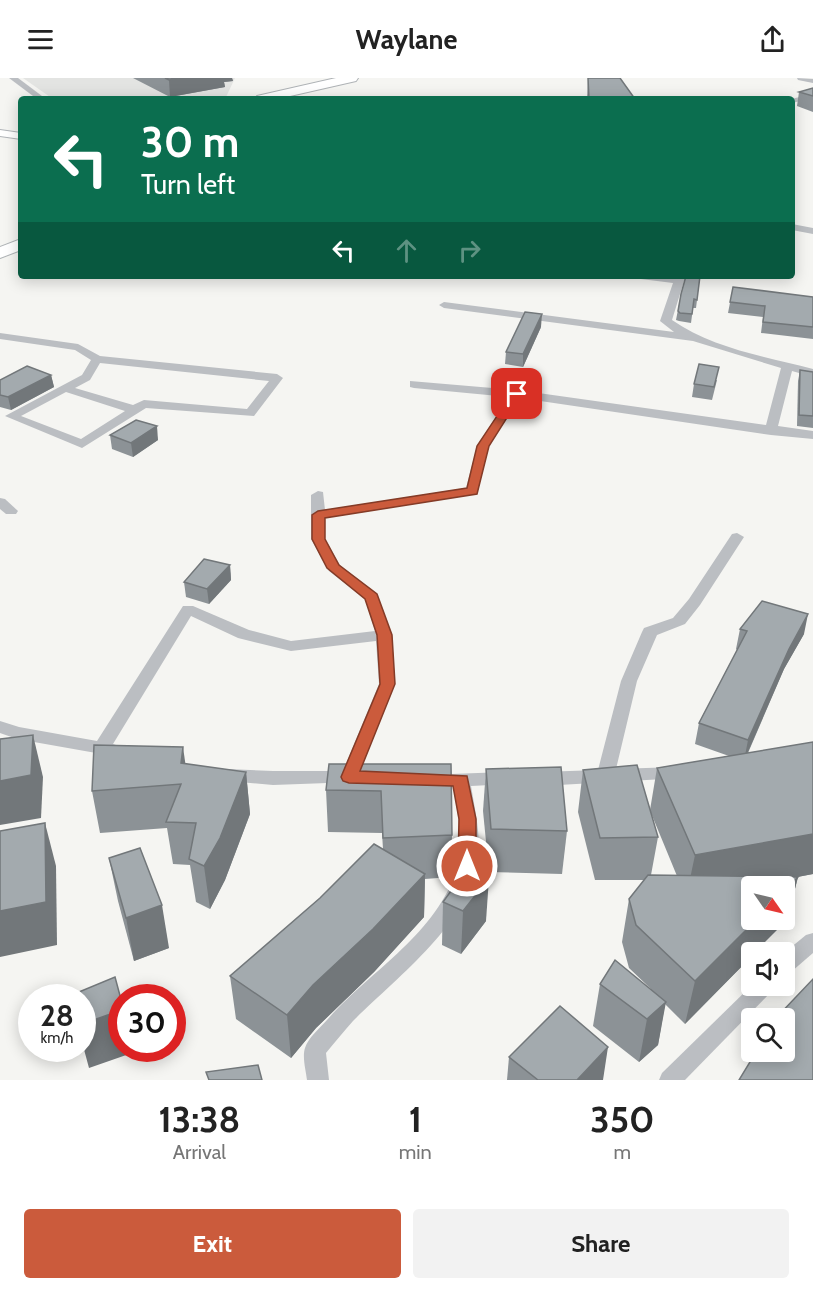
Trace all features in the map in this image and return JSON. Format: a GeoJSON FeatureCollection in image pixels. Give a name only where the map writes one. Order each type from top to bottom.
{"type":"FeatureCollection","features":[{"type":"Feature","properties":{"kind":"main road"},"geometry":{"type":"LineString","coordinates":[[252,96],[332,78]]}},
{"type":"Feature","properties":{"kind":"main road"},"geometry":{"type":"LineString","coordinates":[[274,96],[352,78]]}},
{"type":"Feature","properties":{"kind":"main road"},"geometry":{"type":"LineString","coordinates":[[0,246],[18,238]]}},
{"type":"Feature","properties":{"kind":"main road"},"geometry":{"type":"LineString","coordinates":[[0,253],[18,245]]}},
{"type":"Feature","properties":{"kind":"street"},"geometry":{"type":"LineString","coordinates":[[13,78],[38,96]]}},
{"type":"Feature","properties":{"kind":"street"},"geometry":{"type":"LineString","coordinates":[[801,78],[813,81]]}},
{"type":"Feature","properties":{"kind":"street"},"geometry":{"type":"LineString","coordinates":[[795,100],[813,96]]}},
{"type":"Feature","properties":{"kind":"street"},"geometry":{"type":"LineString","coordinates":[[0,133],[18,136]]}},
{"type":"Feature","properties":{"kind":"street"},"geometry":{"type":"LineString","coordinates":[[795,228],[813,231]]}},
{"type":"Feature","properties":{"kind":"street"},"geometry":{"type":"LineString","coordinates":[[681,279],[666,321],[696,338]]}},
{"type":"Feature","properties":{"kind":"street"},"geometry":{"type":"LineString","coordinates":[[444,304],[696,338],[813,373]]}},
{"type":"Feature","properties":{"kind":"street"},"geometry":{"type":"LineString","coordinates":[[0,336],[78,346],[97,359],[277,378],[250,413],[144,404],[82,444],[10,416],[86,377],[97,359]]}},
{"type":"Feature","properties":{"kind":"street"},"geometry":{"type":"LineString","coordinates":[[771,431],[787,366]]}},
{"type":"Feature","properties":{"kind":"street"},"geometry":{"type":"LineString","coordinates":[[414,384],[628,407],[771,431],[813,435]]}},
{"type":"Feature","properties":{"kind":"street"},"geometry":{"type":"LineString","coordinates":[[64,388],[135,410]]}},
{"type":"Feature","properties":{"kind":"street"},"geometry":{"type":"LineString","coordinates":[[318,515],[472,491],[483,446],[517,394]]}},
{"type":"Feature","properties":{"kind":"street"},"geometry":{"type":"LineString","coordinates":[[318,495],[318,539],[334,568],[372,597],[384,635],[387,684],[349,777]]}},
{"type":"Feature","properties":{"kind":"street"},"geometry":{"type":"LineString","coordinates":[[605,777],[629,681],[650,632],[679,621],[695,602],[737,537]]}},
{"type":"Feature","properties":{"kind":"street"},"geometry":{"type":"LineString","coordinates":[[102,747],[188,609],[244,633],[291,646],[384,635]]}},
{"type":"Feature","properties":{"kind":"street"},"geometry":{"type":"LineString","coordinates":[[6,732],[102,747],[133,756]]}},
{"type":"Feature","properties":{"kind":"street"},"geometry":{"type":"LineString","coordinates":[[416,779],[605,777],[694,772]]}},
{"type":"Feature","properties":{"kind":"street"},"geometry":{"type":"LineString","coordinates":[[206,774],[273,778],[372,779]]}},
{"type":"Feature","properties":{"kind":"street"},"geometry":{"type":"LineString","coordinates":[[318,1080],[315,1050],[344,1017],[398,968],[449,907],[467,866],[467,819],[461,780]]}},
{"type":"Feature","properties":{"kind":"street"},"geometry":{"type":"LineString","coordinates":[[795,957],[813,941]]}},
{"type":"Feature","properties":{"kind":"street"},"geometry":{"type":"LineString","coordinates":[[669,1080],[754,996]]}},
{"type":"Feature","properties":{"kind":"shaded area"},"geometry":{"type":"Polygon","coordinates":[[[23,78],[235,78],[226,96],[49,96],[23,78]]]}},
{"type":"Feature","properties":{"kind":"building"},"geometry":{"type":"Polygon","coordinates":[[[588,78],[620,78],[633,96],[589,96],[588,78]]]}},
{"type":"Feature","properties":{"kind":"building"},"geometry":{"type":"Polygon","coordinates":[[[813,88],[813,96],[799,92],[813,88]]]}},
{"type":"Feature","properties":{"kind":"building"},"geometry":{"type":"Polygon","coordinates":[[[685,279],[700,279],[697,300],[694,299],[692,314],[678,311],[685,279]]]}},
{"type":"Feature","properties":{"kind":"building"},"geometry":{"type":"Polygon","coordinates":[[[733,287],[813,297],[813,327],[763,322],[765,306],[730,302],[733,287]]]}},
{"type":"Feature","properties":{"kind":"building"},"geometry":{"type":"Polygon","coordinates":[[[525,312],[542,314],[523,354],[506,352],[525,312]]]}},
{"type":"Feature","properties":{"kind":"building"},"geometry":{"type":"Polygon","coordinates":[[[699,364],[719,367],[714,387],[694,384],[699,364]]]}},
{"type":"Feature","properties":{"kind":"building"},"geometry":{"type":"Polygon","coordinates":[[[27,366],[51,375],[8,397],[0,395],[0,380],[27,366]]]}},
{"type":"Feature","properties":{"kind":"building"},"geometry":{"type":"Polygon","coordinates":[[[800,370],[813,372],[813,416],[799,415],[800,370]]]}},
{"type":"Feature","properties":{"kind":"building"},"geometry":{"type":"Polygon","coordinates":[[[136,420],[157,426],[131,443],[110,435],[136,420]]]}},
{"type":"Feature","properties":{"kind":"building"},"geometry":{"type":"Polygon","coordinates":[[[204,559],[230,565],[207,589],[184,582],[204,559]]]}},
{"type":"Feature","properties":{"kind":"building"},"geometry":{"type":"Polygon","coordinates":[[[762,601],[808,614],[789,649],[748,740],[699,723],[747,631],[740,629],[762,601]]]}},
{"type":"Feature","properties":{"kind":"building"},"geometry":{"type":"Polygon","coordinates":[[[33,735],[31,775],[0,781],[0,739],[33,735]]]}},
{"type":"Feature","properties":{"kind":"building"},"geometry":{"type":"Polygon","coordinates":[[[813,742],[813,834],[695,855],[657,768],[813,742]]]}},
{"type":"Feature","properties":{"kind":"building"},"geometry":{"type":"Polygon","coordinates":[[[94,745],[183,747],[181,763],[246,772],[220,838],[204,866],[189,859],[196,823],[166,822],[181,784],[92,791],[94,745]]]}},
{"type":"Feature","properties":{"kind":"building"},"geometry":{"type":"Polygon","coordinates":[[[329,764],[451,764],[452,835],[383,838],[381,791],[326,790],[329,764]]]}},
{"type":"Feature","properties":{"kind":"building"},"geometry":{"type":"Polygon","coordinates":[[[637,765],[658,837],[600,838],[583,770],[637,765]]]}},
{"type":"Feature","properties":{"kind":"building"},"geometry":{"type":"Polygon","coordinates":[[[561,767],[567,831],[491,829],[486,769],[561,767]]]}},
{"type":"Feature","properties":{"kind":"building"},"geometry":{"type":"Polygon","coordinates":[[[45,823],[46,902],[0,911],[0,831],[45,823]]]}},
{"type":"Feature","properties":{"kind":"building"},"geometry":{"type":"Polygon","coordinates":[[[374,844],[425,874],[373,929],[313,985],[287,1015],[230,976],[320,898],[374,844]]]}},
{"type":"Feature","properties":{"kind":"building"},"geometry":{"type":"Polygon","coordinates":[[[140,848],[162,905],[126,918],[109,858],[140,848]]]}},
{"type":"Feature","properties":{"kind":"building"},"geometry":{"type":"Polygon","coordinates":[[[469,866],[489,878],[463,911],[443,902],[469,866]]]}},
{"type":"Feature","properties":{"kind":"building"},"geometry":{"type":"Polygon","coordinates":[[[648,875],[741,876],[741,930],[746,930],[695,981],[636,925],[629,899],[648,875]]]}},
{"type":"Feature","properties":{"kind":"building"},"geometry":{"type":"Polygon","coordinates":[[[615,960],[666,1002],[647,1019],[600,984],[615,960]]]}},
{"type":"Feature","properties":{"kind":"building"},"geometry":{"type":"Polygon","coordinates":[[[115,977],[117,984],[108,984],[108,1015],[96,1019],[96,985],[115,977]]]}},
{"type":"Feature","properties":{"kind":"building"},"geometry":{"type":"Polygon","coordinates":[[[813,979],[813,1080],[739,1080],[750,1062],[795,1062],[795,1008],[785,1008],[813,979]]]}},
{"type":"Feature","properties":{"kind":"building"},"geometry":{"type":"Polygon","coordinates":[[[560,1006],[608,1047],[577,1080],[538,1080],[509,1057],[560,1006]]]}},
{"type":"Feature","properties":{"kind":"building"},"geometry":{"type":"Polygon","coordinates":[[[258,1065],[262,1080],[209,1080],[206,1072],[258,1065]]]}},
{"type":"Feature","properties":{"kind":"route"},"geometry":{"type":"LineString","coordinates":[[467,866],[467,819],[461,780],[349,777],[387,684],[384,635],[372,597],[334,568],[318,539],[318,515],[472,491],[483,446],[517,394]]}}]}
